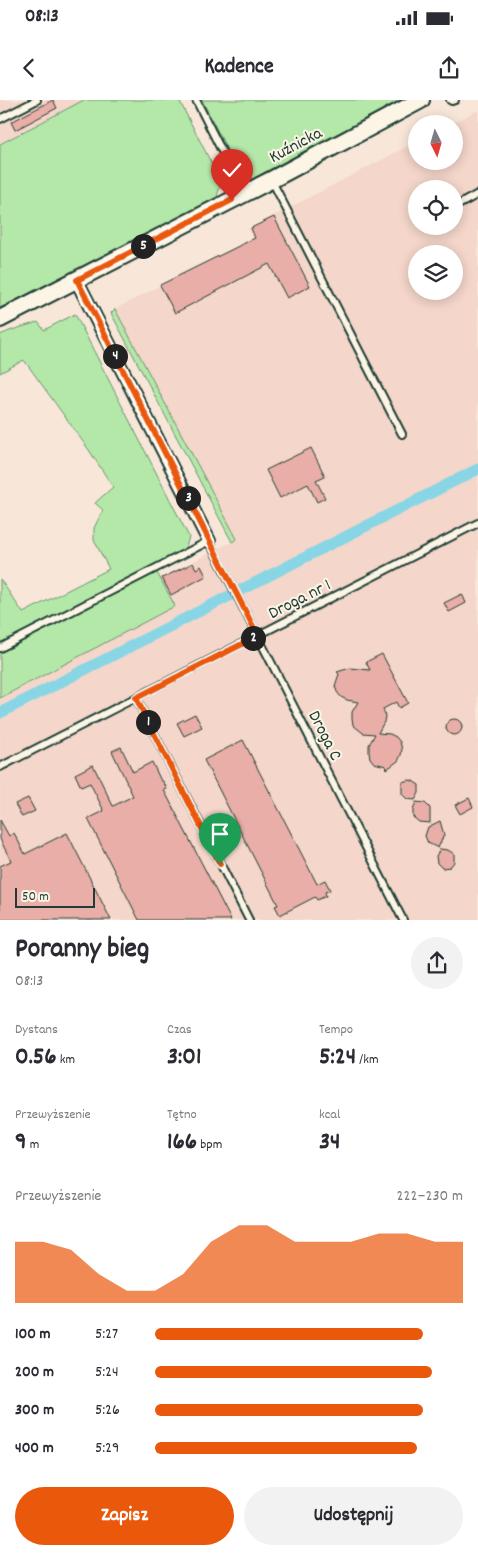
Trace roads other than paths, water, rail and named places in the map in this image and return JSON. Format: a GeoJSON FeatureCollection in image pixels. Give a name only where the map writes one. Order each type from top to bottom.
{"type":"FeatureCollection","features":[{"type":"Feature","properties":{"kind":"street","name":"Kuźnicka"},"geometry":{"type":"LineString","coordinates":[[0,318],[271,180],[421,100]]}},
{"type":"Feature","properties":{"kind":"street"},"geometry":{"type":"LineString","coordinates":[[77,280],[210,540]]}},
{"type":"Feature","properties":{"kind":"lane"},"geometry":{"type":"LineString","coordinates":[[0,119],[37,100]]}},
{"type":"Feature","properties":{"kind":"lane"},"geometry":{"type":"LineString","coordinates":[[196,100],[243,194]]}},
{"type":"Feature","properties":{"kind":"lane"},"geometry":{"type":"LineString","coordinates":[[450,100],[452,102],[455,100]]}},
{"type":"Feature","properties":{"kind":"lane"},"geometry":{"type":"LineString","coordinates":[[271,180],[402,434]]}},
{"type":"Feature","properties":{"kind":"lane"},"geometry":{"type":"LineString","coordinates":[[463,202],[478,194]]}},
{"type":"Feature","properties":{"kind":"lane","name":"Droga nr 1"},"geometry":{"type":"LineString","coordinates":[[0,767],[478,523]]}},
{"type":"Feature","properties":{"kind":"lane"},"geometry":{"type":"LineString","coordinates":[[0,648],[210,540]]}},
{"type":"Feature","properties":{"kind":"lane","name":"Droga C"},"geometry":{"type":"LineString","coordinates":[[210,540],[403,920]]}},
{"type":"Feature","properties":{"kind":"lane"},"geometry":{"type":"LineString","coordinates":[[136,698],[249,920]]}},
{"type":"Feature","properties":{"kind":"waterway"},"geometry":{"type":"LineString","coordinates":[[0,713],[478,469]]}}]}
